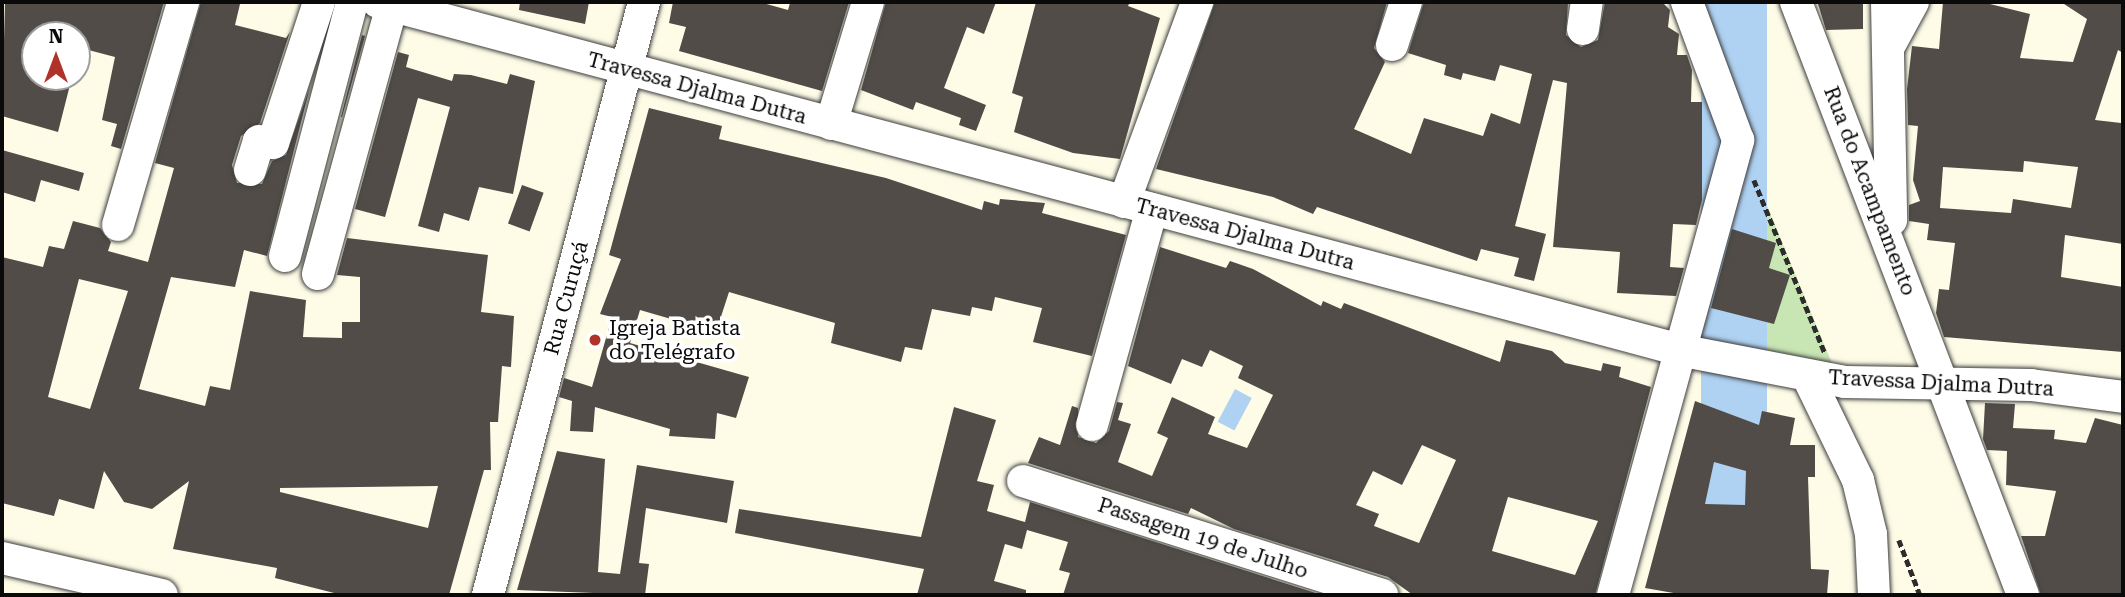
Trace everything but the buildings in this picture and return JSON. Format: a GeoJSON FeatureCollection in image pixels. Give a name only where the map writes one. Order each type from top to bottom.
{"type":"FeatureCollection","features":[{"type":"Feature","properties":{"kind":"street"},"geometry":{"type":"LineString","coordinates":[[118,225],[183,2]]}},
{"type":"Feature","properties":{"kind":"street"},"geometry":{"type":"LineString","coordinates":[[250,170],[259,141],[273,143],[319,2]]}},
{"type":"Feature","properties":{"kind":"street"},"geometry":{"type":"LineString","coordinates":[[285,256],[352,2]]}},
{"type":"Feature","properties":{"kind":"street","name":"Rua Curuçá"},"geometry":{"type":"LineString","coordinates":[[488,595],[644,2]]}},
{"type":"Feature","properties":{"kind":"street"},"geometry":{"type":"LineString","coordinates":[[831,124],[868,2]]}},
{"type":"Feature","properties":{"kind":"street"},"geometry":{"type":"LineString","coordinates":[[1092,425],[1138,206],[1197,2]]}},
{"type":"Feature","properties":{"kind":"street"},"geometry":{"type":"LineString","coordinates":[[1392,45],[1406,2]]}},
{"type":"Feature","properties":{"kind":"street"},"geometry":{"type":"LineString","coordinates":[[1628,595],[1691,352],[1738,140],[1687,2]]}},
{"type":"Feature","properties":{"kind":"street","name":"Rua do Acampamento"},"geometry":{"type":"LineString","coordinates":[[1796,2],[1891,243],[1937,381],[2023,595]]}},
{"type":"Feature","properties":{"kind":"street"},"geometry":{"type":"LineString","coordinates":[[1887,2],[1891,243]]}},
{"type":"Feature","properties":{"kind":"street"},"geometry":{"type":"LineString","coordinates":[[1887,50],[1913,2]]}},
{"type":"Feature","properties":{"kind":"street"},"geometry":{"type":"LineString","coordinates":[[318,275],[385,4]]}},
{"type":"Feature","properties":{"kind":"street","name":"Travessa Djalma Dutra"},"geometry":{"type":"LineString","coordinates":[[385,4],[1691,352],[1845,382],[1937,381],[2123,397]]}},
{"type":"Feature","properties":{"kind":"street"},"geometry":{"type":"LineString","coordinates":[[1614,595],[1691,352]]}},
{"type":"Feature","properties":{"kind":"street"},"geometry":{"type":"LineString","coordinates":[[1807,375],[1858,480],[1871,534],[1874,595]]}},
{"type":"Feature","properties":{"kind":"street","name":"Passagem 19 de Julho"},"geometry":{"type":"LineString","coordinates":[[1023,481],[1382,595]]}},
{"type":"Feature","properties":{"kind":"street"},"geometry":{"type":"LineString","coordinates":[[2,558],[162,595]]}},
{"type":"Feature","properties":{"kind":"green space"},"geometry":{"type":"Polygon","coordinates":[[[1744,150],[1838,378],[1681,354],[1744,150]]]}},
{"type":"Feature","properties":{"kind":"water"},"geometry":{"type":"Polygon","coordinates":[[[1701,2],[1767,2],[1767,595],[1701,595],[1701,2]]]}},
{"type":"Feature","properties":{"kind":"water"},"geometry":{"type":"Polygon","coordinates":[[[1235,389],[1252,398],[1234,431],[1218,422],[1235,389]]]}},
{"type":"Feature","properties":{"kind":"place","name":"Igreja Batista do Telégrafo"},"geometry":{"type":"Point","coordinates":[595,340]}}]}
